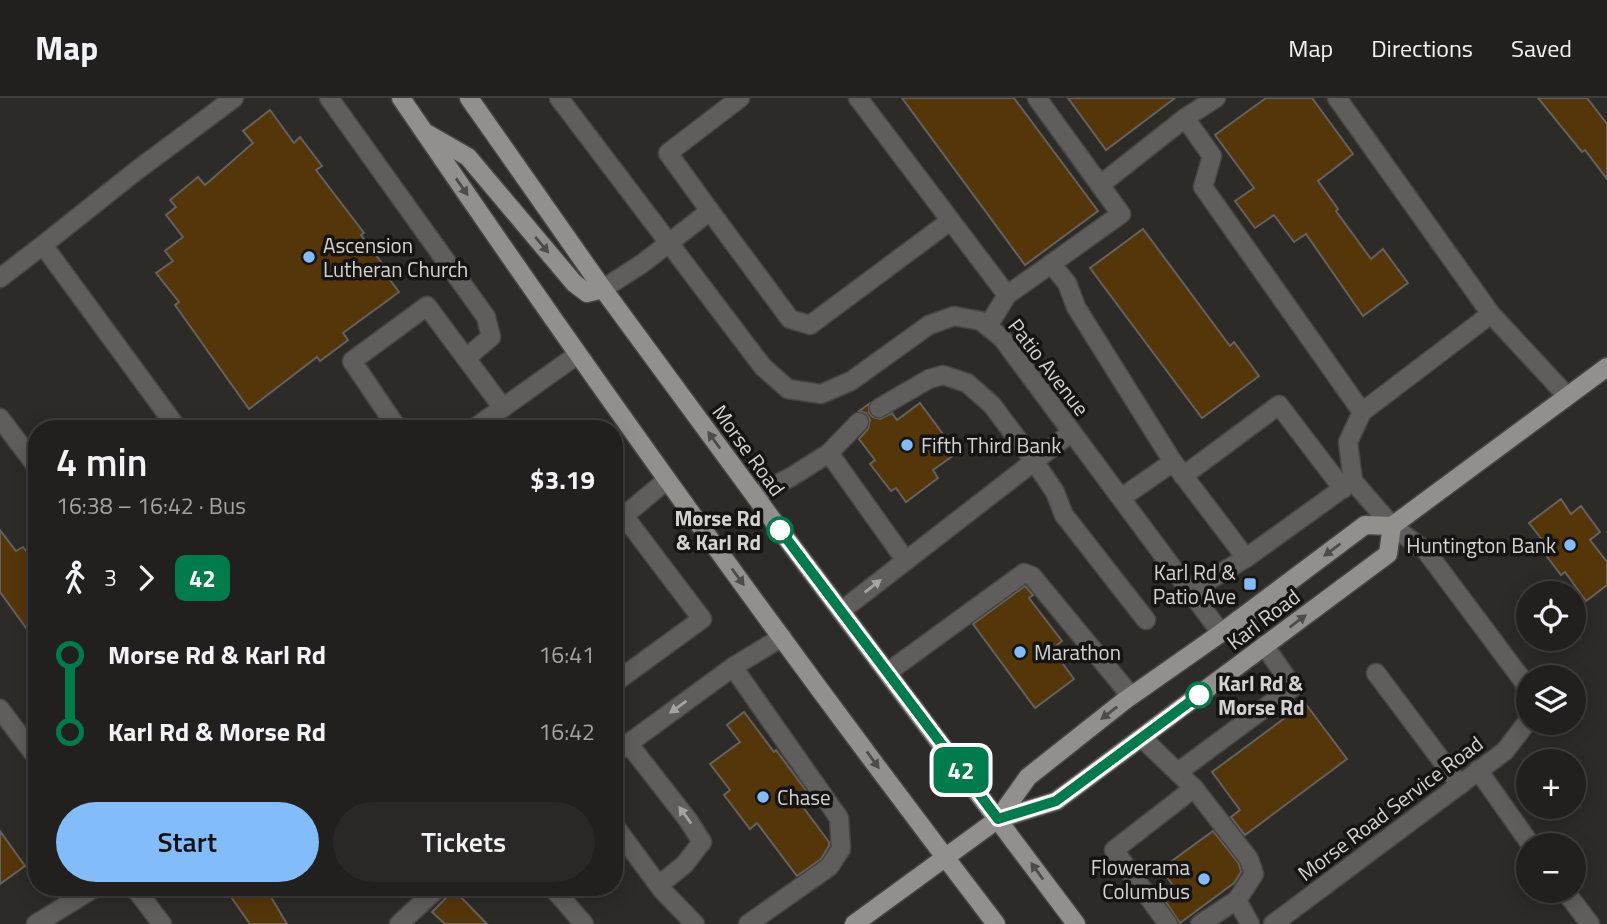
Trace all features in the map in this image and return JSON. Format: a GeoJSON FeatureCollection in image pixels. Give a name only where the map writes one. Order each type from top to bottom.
{"type":"FeatureCollection","features":[{"type":"Feature","properties":{"kind":"main road"},"geometry":{"type":"LineString","coordinates":[[401,98],[667,480],[996,924]]}},
{"type":"Feature","properties":{"kind":"main road","name":"Morse Road"},"geometry":{"type":"LineString","coordinates":[[469,98],[603,289],[1076,924]]}},
{"type":"Feature","properties":{"kind":"main road"},"geometry":{"type":"LineString","coordinates":[[424,131],[468,157],[574,283],[587,293],[603,289]]}},
{"type":"Feature","properties":{"kind":"main road"},"geometry":{"type":"LineString","coordinates":[[1392,526],[1607,367]]}},
{"type":"Feature","properties":{"kind":"main road","name":"Karl Road"},"geometry":{"type":"LineString","coordinates":[[855,924],[998,819],[1056,801],[1142,738],[1388,554],[1392,526],[1365,525],[1221,633],[1131,696],[1028,777],[998,819]]}},
{"type":"Feature","properties":{"kind":"street"},"geometry":{"type":"LineString","coordinates":[[0,278],[234,98]]}},
{"type":"Feature","properties":{"kind":"street"},"geometry":{"type":"LineString","coordinates":[[329,98],[486,317],[491,337],[466,358]]}},
{"type":"Feature","properties":{"kind":"street","name":"Patio Avenue"},"geometry":{"type":"LineString","coordinates":[[559,98],[763,367],[788,389],[821,394],[851,381],[929,325],[954,316],[981,321],[1002,338],[1221,633]]}},
{"type":"Feature","properties":{"kind":"street"},"geometry":{"type":"LineString","coordinates":[[740,98],[668,153],[789,318],[810,325],[950,221]]}},
{"type":"Feature","properties":{"kind":"street"},"geometry":{"type":"LineString","coordinates":[[858,98],[1007,295]]}},
{"type":"Feature","properties":{"kind":"street"},"geometry":{"type":"LineString","coordinates":[[988,327],[1007,295],[1121,214],[1037,98]]}},
{"type":"Feature","properties":{"kind":"street"},"geometry":{"type":"LineString","coordinates":[[1100,185],[1185,118],[1216,98]]}},
{"type":"Feature","properties":{"kind":"street"},"geometry":{"type":"LineString","coordinates":[[1337,98],[1491,314],[1567,396]]}},
{"type":"Feature","properties":{"kind":"street"},"geometry":{"type":"LineString","coordinates":[[1185,118],[1212,156],[1203,187],[1362,412]]}},
{"type":"Feature","properties":{"kind":"street"},"geometry":{"type":"LineString","coordinates":[[603,289],[669,244],[709,211]]}},
{"type":"Feature","properties":{"kind":"street"},"geometry":{"type":"LineString","coordinates":[[43,245],[171,420]]}},
{"type":"Feature","properties":{"kind":"street"},"geometry":{"type":"LineString","coordinates":[[1051,264],[1067,283],[1076,307],[1178,469],[1246,558]]}},
{"type":"Feature","properties":{"kind":"street"},"geometry":{"type":"LineString","coordinates":[[392,420],[352,361],[427,306],[503,408]]}},
{"type":"Feature","properties":{"kind":"street"},"geometry":{"type":"LineString","coordinates":[[1348,485],[1348,442],[1362,412],[1491,314]]}},
{"type":"Feature","properties":{"kind":"street"},"geometry":{"type":"LineString","coordinates":[[486,420],[578,355]]}},
{"type":"Feature","properties":{"kind":"street"},"geometry":{"type":"LineString","coordinates":[[879,408],[929,379],[943,375],[967,383],[992,405],[1055,492],[1064,515],[1146,620]]}},
{"type":"Feature","properties":{"kind":"street"},"geometry":{"type":"LineString","coordinates":[[1121,498],[1178,469],[1279,405],[1348,485],[1392,526],[1426,551],[1516,671]]}},
{"type":"Feature","properties":{"kind":"street"},"geometry":{"type":"LineString","coordinates":[[0,418],[28,455]]}},
{"type":"Feature","properties":{"kind":"street"},"geometry":{"type":"LineString","coordinates":[[755,495],[829,453],[859,422]]}},
{"type":"Feature","properties":{"kind":"street"},"geometry":{"type":"LineString","coordinates":[[841,611],[1072,432]]}},
{"type":"Feature","properties":{"kind":"street"},"geometry":{"type":"LineString","coordinates":[[829,453],[906,561]]}},
{"type":"Feature","properties":{"kind":"street"},"geometry":{"type":"LineString","coordinates":[[623,517],[667,480]]}},
{"type":"Feature","properties":{"kind":"street"},"geometry":{"type":"LineString","coordinates":[[1191,591],[1246,558],[1348,485]]}},
{"type":"Feature","properties":{"kind":"street"},"geometry":{"type":"LineString","coordinates":[[623,525],[702,619],[623,676]]}},
{"type":"Feature","properties":{"kind":"street"},"geometry":{"type":"LineString","coordinates":[[888,672],[1024,572],[1032,576],[1131,696]]}},
{"type":"Feature","properties":{"kind":"street"},"geometry":{"type":"LineString","coordinates":[[623,748],[733,667],[782,637]]}},
{"type":"Feature","properties":{"kind":"street"},"geometry":{"type":"LineString","coordinates":[[1178,772],[1293,687],[1264,645]]}},
{"type":"Feature","properties":{"kind":"street"},"geometry":{"type":"LineString","coordinates":[[733,667],[839,818],[841,849],[829,867],[748,924]]}},
{"type":"Feature","properties":{"kind":"street"},"geometry":{"type":"LineString","coordinates":[[1376,673],[1460,785]]}},
{"type":"Feature","properties":{"kind":"street"},"geometry":{"type":"LineString","coordinates":[[0,709],[28,746]]}},
{"type":"Feature","properties":{"kind":"street","name":"Morse Road Service Road"},"geometry":{"type":"LineString","coordinates":[[1273,924],[1505,751],[1517,735]]}},
{"type":"Feature","properties":{"kind":"street"},"geometry":{"type":"LineString","coordinates":[[1142,738],[1194,788],[1249,859],[1254,874],[1237,900],[1200,924]]}},
{"type":"Feature","properties":{"kind":"street"},"geometry":{"type":"LineString","coordinates":[[623,751],[688,820],[702,842],[661,887]]}},
{"type":"Feature","properties":{"kind":"street"},"geometry":{"type":"LineString","coordinates":[[1478,770],[1523,833]]}},
{"type":"Feature","properties":{"kind":"street"},"geometry":{"type":"LineString","coordinates":[[1168,924],[1114,850],[1194,788]]}},
{"type":"Feature","properties":{"kind":"street"},"geometry":{"type":"LineString","coordinates":[[623,837],[661,887],[695,924]]}},
{"type":"Feature","properties":{"kind":"street"},"geometry":{"type":"LineString","coordinates":[[36,924],[81,896]]}},
{"type":"Feature","properties":{"kind":"street"},"geometry":{"type":"LineString","coordinates":[[141,896],[162,924]]}},
{"type":"Feature","properties":{"kind":"street"},"geometry":{"type":"LineString","coordinates":[[399,924],[429,896]]}},
{"type":"Feature","properties":{"kind":"street"},"geometry":{"type":"LineString","coordinates":[[559,896],[584,924]]}},
{"type":"Feature","properties":{"kind":"street"},"geometry":{"type":"LineString","coordinates":[[1237,900],[1250,924]]}},
{"type":"Feature","properties":{"kind":"street"},"geometry":{"type":"LineString","coordinates":[[1574,903],[1590,924]]}},
{"type":"Feature","properties":{"kind":"building"},"geometry":{"type":"Polygon","coordinates":[[[902,98],[1014,98],[1098,211],[1025,265],[902,98]]]}},
{"type":"Feature","properties":{"kind":"building"},"geometry":{"type":"Polygon","coordinates":[[[1068,98],[1175,98],[1106,150],[1068,98]]]}},
{"type":"Feature","properties":{"kind":"building"},"geometry":{"type":"Polygon","coordinates":[[[1266,98],[1312,98],[1353,154],[1318,181],[1371,259],[1383,249],[1408,283],[1363,316],[1306,234],[1294,242],[1274,215],[1255,228],[1235,201],[1254,188],[1215,135],[1266,98]]]}},
{"type":"Feature","properties":{"kind":"building"},"geometry":{"type":"Polygon","coordinates":[[[1538,98],[1587,98],[1607,124],[1607,179],[1585,150],[1582,152],[1538,98]]]}},
{"type":"Feature","properties":{"kind":"building","name":"Ascension Lutheran Church"},"geometry":{"type":"Polygon","coordinates":[[[270,110],[294,143],[300,137],[322,166],[316,170],[364,233],[361,235],[387,270],[384,272],[399,292],[343,333],[348,340],[320,361],[317,357],[249,409],[175,305],[179,302],[156,273],[173,261],[165,251],[183,237],[166,215],[176,207],[170,200],[198,177],[205,185],[253,143],[243,131],[270,110]]]}},
{"type":"Feature","properties":{"kind":"building"},"geometry":{"type":"Polygon","coordinates":[[[1143,229],[1230,346],[1234,342],[1259,376],[1202,418],[1090,268],[1143,229]]]}},
{"type":"Feature","properties":{"kind":"building","name":"Fifth Third Bank"},"geometry":{"type":"Polygon","coordinates":[[[920,403],[957,453],[933,470],[938,478],[906,502],[896,488],[891,491],[870,464],[875,460],[859,439],[868,429],[870,420],[866,413],[859,411],[869,404],[869,413],[873,417],[880,419],[892,413],[897,420],[920,403]]]}},
{"type":"Feature","properties":{"kind":"building","name":"Huntington Bank"},"geometry":{"type":"Polygon","coordinates":[[[1561,499],[1571,514],[1581,506],[1600,532],[1590,540],[1607,562],[1607,585],[1586,601],[1586,581],[1572,581],[1565,572],[1561,575],[1545,554],[1550,550],[1529,523],[1561,499]]]}},
{"type":"Feature","properties":{"kind":"building"},"geometry":{"type":"Polygon","coordinates":[[[0,530],[16,551],[23,547],[28,553],[28,631],[0,592],[0,530]]]}},
{"type":"Feature","properties":{"kind":"building"},"geometry":{"type":"Polygon","coordinates":[[[1025,586],[1033,595],[1029,598],[1062,641],[1052,649],[1074,679],[1035,708],[973,624],[1025,586]]]}},
{"type":"Feature","properties":{"kind":"building"},"geometry":{"type":"Polygon","coordinates":[[[1305,703],[1347,759],[1245,835],[1231,817],[1240,810],[1212,772],[1305,703]]]}},
{"type":"Feature","properties":{"kind":"building","name":"Chase"},"geometry":{"type":"Polygon","coordinates":[[[744,712],[807,792],[797,799],[829,842],[821,859],[797,876],[757,823],[750,829],[724,795],[730,790],[710,764],[740,742],[727,725],[744,712]]]}},
{"type":"Feature","properties":{"kind":"building"},"geometry":{"type":"Polygon","coordinates":[[[0,831],[25,866],[0,884],[0,831]]]}},
{"type":"Feature","properties":{"kind":"building","name":"Flowerama Columbus"},"geometry":{"type":"Polygon","coordinates":[[[1213,831],[1239,864],[1241,872],[1234,883],[1180,923],[1160,893],[1172,884],[1161,869],[1213,831]]]}},
{"type":"Feature","properties":{"kind":"building"},"geometry":{"type":"Polygon","coordinates":[[[230,896],[270,896],[287,924],[250,924],[230,896]]]}},
{"type":"Feature","properties":{"kind":"building"},"geometry":{"type":"Polygon","coordinates":[[[448,896],[460,896],[487,924],[445,924],[432,912],[448,896]]]}},
{"type":"Feature","properties":{"kind":"bus line","name":"42"},"geometry":{"type":"LineString","coordinates":[[780,530],[998,819],[1056,801],[1199,695]]}},
{"type":"Feature","properties":{"kind":"place","name":"Ascension Lutheran Church"},"geometry":{"type":"Point","coordinates":[309,257]}},
{"type":"Feature","properties":{"kind":"place","name":"Fifth Third Bank"},"geometry":{"type":"Point","coordinates":[907,445]}},
{"type":"Feature","properties":{"kind":"place","name":"Morse Rd & Karl Rd"},"geometry":{"type":"Point","coordinates":[780,530]}},
{"type":"Feature","properties":{"kind":"place","name":"Huntington Bank"},"geometry":{"type":"Point","coordinates":[1570,545]}},
{"type":"Feature","properties":{"kind":"place","name":"Karl Rd & Patio Ave"},"geometry":{"type":"Point","coordinates":[1250,584]}},
{"type":"Feature","properties":{"kind":"place","name":"Marathon"},"geometry":{"type":"Point","coordinates":[1020,652]}},
{"type":"Feature","properties":{"kind":"place","name":"Karl Rd & Morse Rd"},"geometry":{"type":"Point","coordinates":[1199,695]}},
{"type":"Feature","properties":{"kind":"place","name":"Chase"},"geometry":{"type":"Point","coordinates":[763,797]}},
{"type":"Feature","properties":{"kind":"place","name":"Flowerama Columbus"},"geometry":{"type":"Point","coordinates":[1204,879]}}]}
